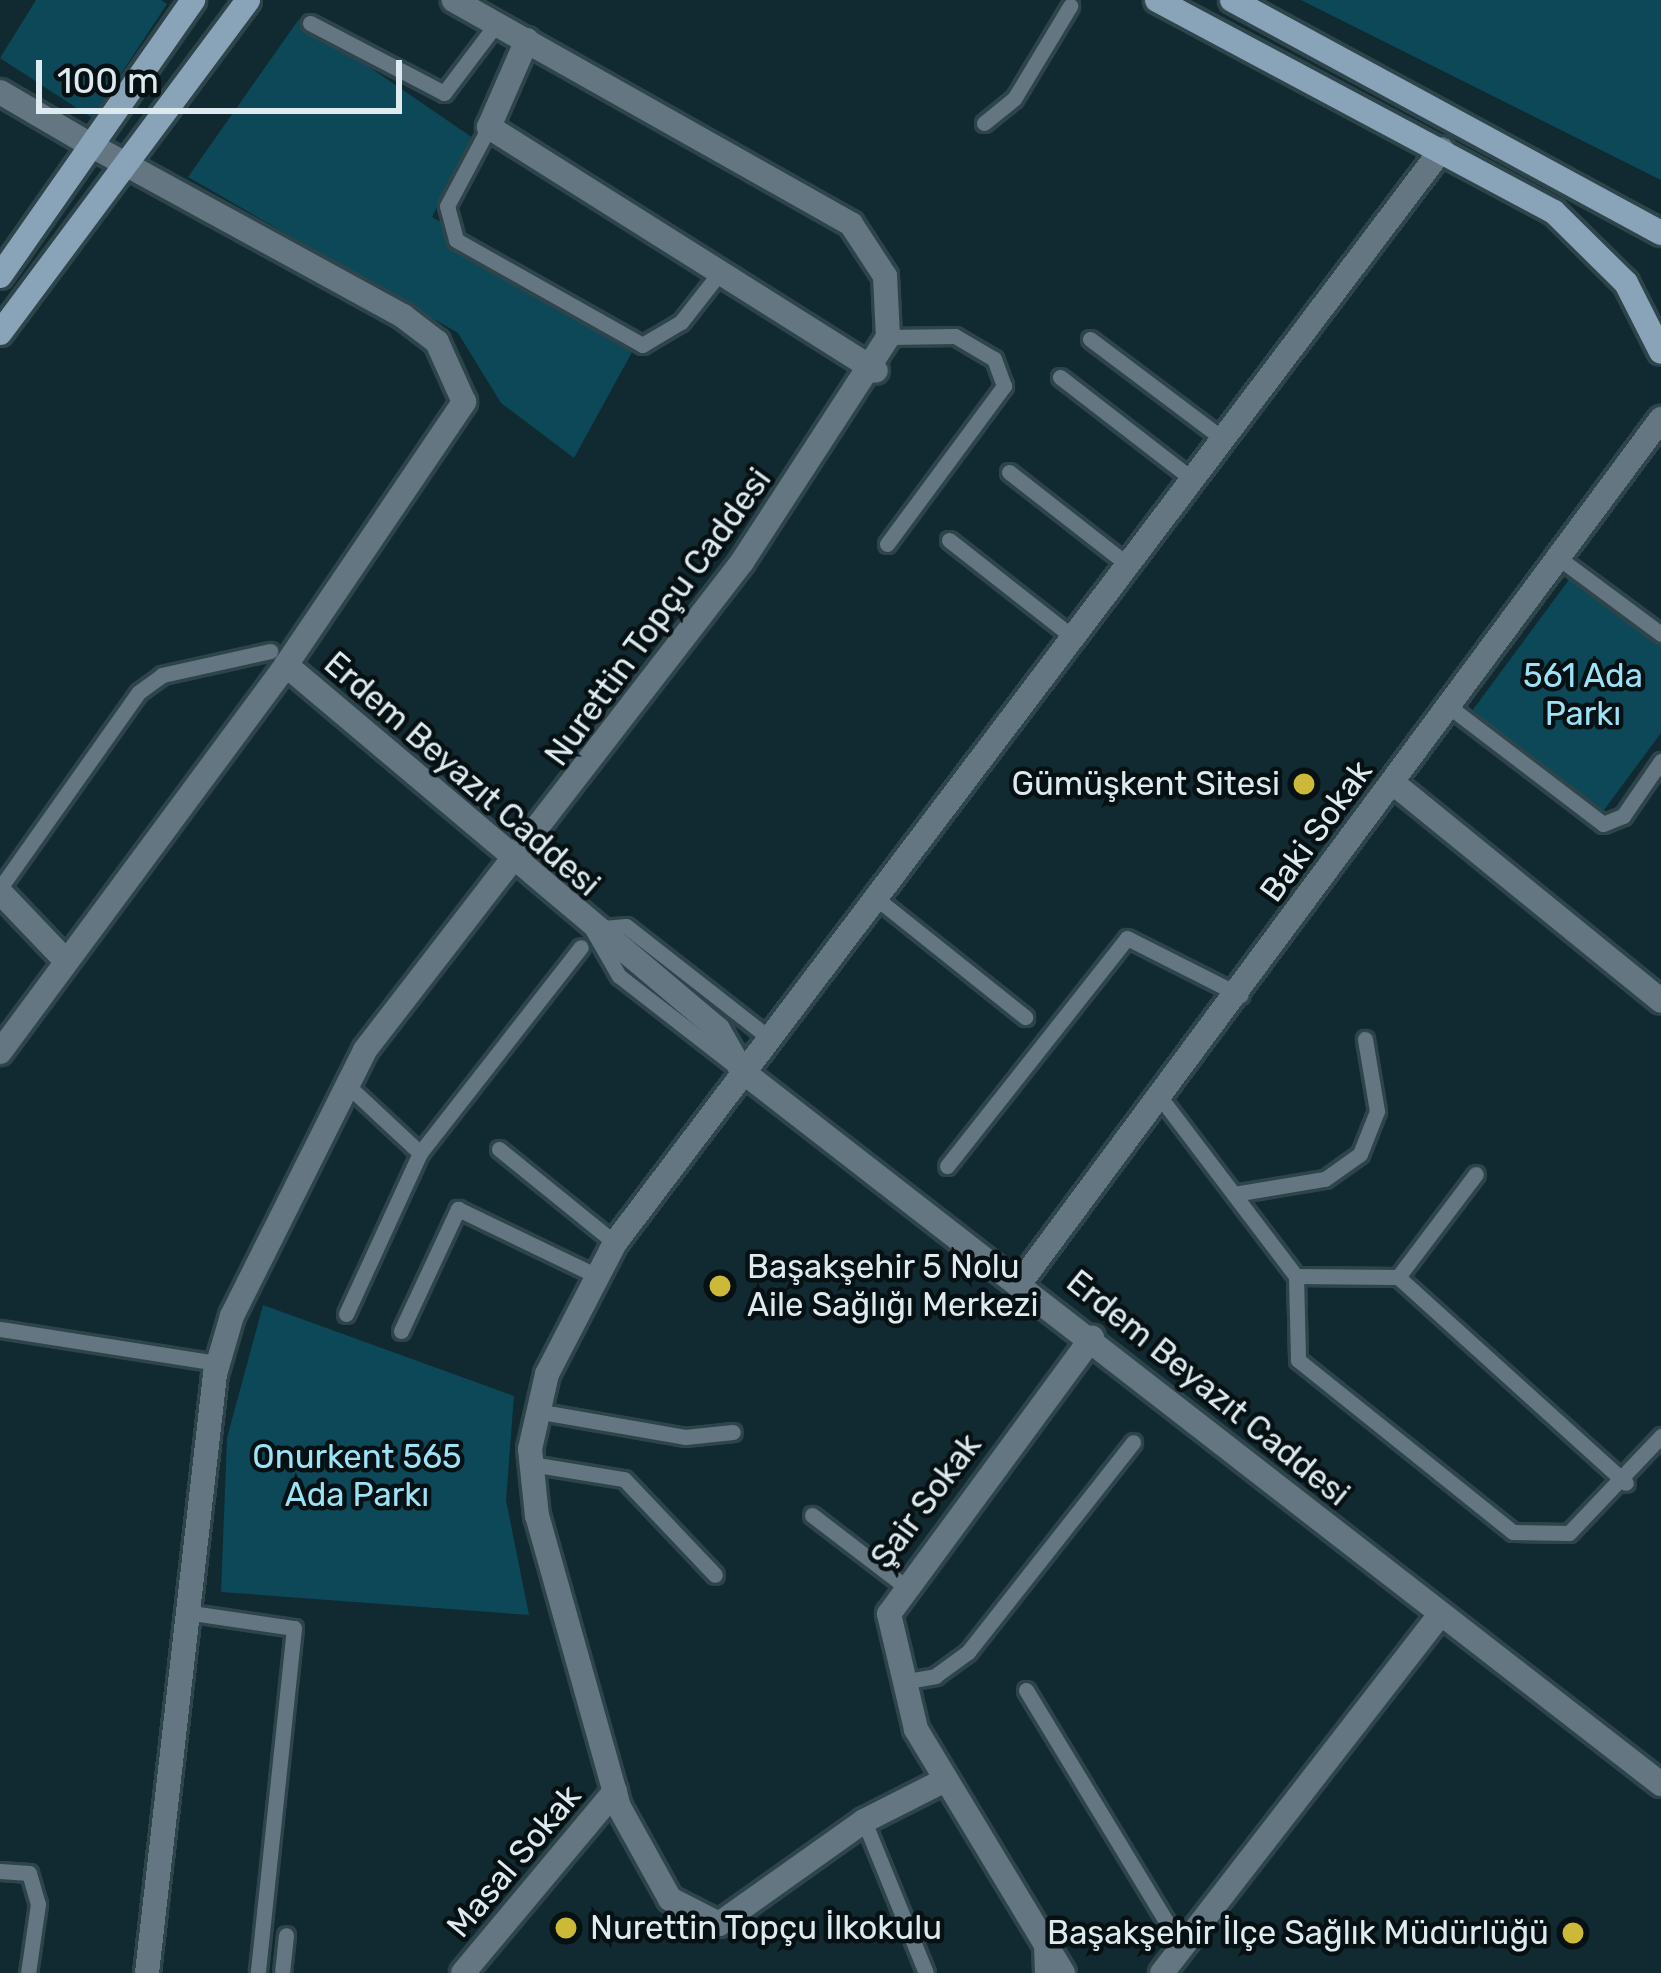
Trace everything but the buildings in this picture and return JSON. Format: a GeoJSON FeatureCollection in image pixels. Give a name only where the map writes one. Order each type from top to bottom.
{"type":"FeatureCollection","features":[{"type":"Feature","properties":{"kind":"main road"},"geometry":{"type":"LineString","coordinates":[[0,276],[193,0]]}},
{"type":"Feature","properties":{"kind":"main road"},"geometry":{"type":"LineString","coordinates":[[0,333],[248,0]]}},
{"type":"Feature","properties":{"kind":"main road"},"geometry":{"type":"LineString","coordinates":[[1157,0],[1442,148],[1568,224],[1657,329]]}},
{"type":"Feature","properties":{"kind":"main road"},"geometry":{"type":"LineString","coordinates":[[1232,0],[1661,233]]}},
{"type":"Feature","properties":{"kind":"street","name":"Nurettin Topçu Caddesi"},"geometry":{"type":"LineString","coordinates":[[147,1973],[185,1612],[218,1364],[345,1083],[520,858],[876,371],[888,337],[885,276],[851,224],[454,0]]}},
{"type":"Feature","properties":{"kind":"street"},"geometry":{"type":"LineString","coordinates":[[527,40],[488,127],[876,371]]}},
{"type":"Feature","properties":{"kind":"street"},"geometry":{"type":"LineString","coordinates":[[0,92],[404,316],[458,376],[464,402],[0,1052]]}},
{"type":"Feature","properties":{"kind":"street"},"geometry":{"type":"LineString","coordinates":[[943,1781],[864,1820],[719,1924],[704,1923],[670,1899],[615,1791],[531,1464],[536,1411],[595,1275],[615,1243],[1442,148]]}},
{"type":"Feature","properties":{"kind":"street","name":"Baki Sokak"},"geometry":{"type":"LineString","coordinates":[[1023,1279],[1163,1101],[1447,705],[1661,419]]}},
{"type":"Feature","properties":{"kind":"street","name":"Erdem Beyazıt Caddesi"},"geometry":{"type":"LineString","coordinates":[[278,658],[520,858],[531,881],[586,938],[718,1029],[742,1071],[1023,1279],[1438,1617],[1661,1784]]}},
{"type":"Feature","properties":{"kind":"street"},"geometry":{"type":"LineString","coordinates":[[1392,782],[1661,1001]]}},
{"type":"Feature","properties":{"kind":"street"},"geometry":{"type":"LineString","coordinates":[[0,890],[63,958]]}},
{"type":"Feature","properties":{"kind":"street","name":"Şair Sokak"},"geometry":{"type":"LineString","coordinates":[[1063,1973],[943,1781],[899,1682],[888,1628],[902,1584],[1092,1339]]}},
{"type":"Feature","properties":{"kind":"street"},"geometry":{"type":"LineString","coordinates":[[1162,1973],[1438,1617]]}},
{"type":"Feature","properties":{"kind":"street","name":"Masal Sokak"},"geometry":{"type":"LineString","coordinates":[[464,1973],[615,1791]]}},
{"type":"Feature","properties":{"kind":"lane"},"geometry":{"type":"LineString","coordinates":[[984,123],[1014,99],[1070,6]]}},
{"type":"Feature","properties":{"kind":"lane"},"geometry":{"type":"LineString","coordinates":[[310,23],[444,93],[497,23]]}},
{"type":"Feature","properties":{"kind":"lane"},"geometry":{"type":"LineString","coordinates":[[488,127],[447,206],[456,240],[642,345],[681,322],[722,272]]}},
{"type":"Feature","properties":{"kind":"lane"},"geometry":{"type":"LineString","coordinates":[[887,544],[1004,386],[994,359],[955,336],[888,337]]}},
{"type":"Feature","properties":{"kind":"lane"},"geometry":{"type":"LineString","coordinates":[[1090,339],[1223,440]]}},
{"type":"Feature","properties":{"kind":"lane"},"geometry":{"type":"LineString","coordinates":[[1060,377],[1192,478]]}},
{"type":"Feature","properties":{"kind":"lane"},"geometry":{"type":"LineString","coordinates":[[1009,472],[1128,566]]}},
{"type":"Feature","properties":{"kind":"lane"},"geometry":{"type":"LineString","coordinates":[[949,540],[1074,638]]}},
{"type":"Feature","properties":{"kind":"lane"},"geometry":{"type":"LineString","coordinates":[[1560,559],[1661,634]]}},
{"type":"Feature","properties":{"kind":"lane"},"geometry":{"type":"LineString","coordinates":[[0,890],[139,692],[162,675],[278,658]]}},
{"type":"Feature","properties":{"kind":"lane"},"geometry":{"type":"LineString","coordinates":[[1447,705],[1603,824],[1623,816],[1661,761]]}},
{"type":"Feature","properties":{"kind":"lane"},"geometry":{"type":"LineString","coordinates":[[876,898],[1025,1017]]}},
{"type":"Feature","properties":{"kind":"lane"},"geometry":{"type":"LineString","coordinates":[[346,1314],[420,1153],[586,938],[626,926],[768,1037]]}},
{"type":"Feature","properties":{"kind":"lane"},"geometry":{"type":"LineString","coordinates":[[947,1166],[1127,938],[1240,995]]}},
{"type":"Feature","properties":{"kind":"lane"},"geometry":{"type":"LineString","coordinates":[[1234,1194],[1325,1179],[1360,1154],[1377,1112],[1365,1039]]}},
{"type":"Feature","properties":{"kind":"lane"},"geometry":{"type":"LineString","coordinates":[[345,1083],[420,1153]]}},
{"type":"Feature","properties":{"kind":"lane"},"geometry":{"type":"LineString","coordinates":[[1163,1101],[1296,1276],[1298,1360],[1514,1532],[1568,1533],[1626,1483],[1661,1436]]}},
{"type":"Feature","properties":{"kind":"lane"},"geometry":{"type":"LineString","coordinates":[[500,1149],[615,1243]]}},
{"type":"Feature","properties":{"kind":"lane"},"geometry":{"type":"LineString","coordinates":[[1398,1276],[1476,1174]]}},
{"type":"Feature","properties":{"kind":"lane"},"geometry":{"type":"LineString","coordinates":[[401,1330],[458,1209],[595,1275]]}},
{"type":"Feature","properties":{"kind":"lane"},"geometry":{"type":"LineString","coordinates":[[1296,1276],[1398,1276],[1626,1483]]}},
{"type":"Feature","properties":{"kind":"lane"},"geometry":{"type":"LineString","coordinates":[[0,1329],[218,1364]]}},
{"type":"Feature","properties":{"kind":"lane"},"geometry":{"type":"LineString","coordinates":[[536,1411],[685,1437],[733,1432]]}},
{"type":"Feature","properties":{"kind":"lane"},"geometry":{"type":"LineString","coordinates":[[899,1682],[935,1676],[968,1652],[1133,1442]]}},
{"type":"Feature","properties":{"kind":"lane"},"geometry":{"type":"LineString","coordinates":[[531,1464],[618,1476],[715,1575]]}},
{"type":"Feature","properties":{"kind":"lane"},"geometry":{"type":"LineString","coordinates":[[812,1515],[902,1584]]}},
{"type":"Feature","properties":{"kind":"lane"},"geometry":{"type":"LineString","coordinates":[[185,1612],[294,1628],[257,1973]]}},
{"type":"Feature","properties":{"kind":"lane"},"geometry":{"type":"LineString","coordinates":[[1026,1690],[1181,1946]]}},
{"type":"Feature","properties":{"kind":"lane"},"geometry":{"type":"LineString","coordinates":[[864,1820],[926,1973]]}},
{"type":"Feature","properties":{"kind":"lane"},"geometry":{"type":"LineString","coordinates":[[0,1871],[29,1873],[38,1904],[28,1973]]}},
{"type":"Feature","properties":{"kind":"lane"},"geometry":{"type":"LineString","coordinates":[[282,1973],[286,1935]]}},
{"type":"Feature","properties":{"kind":"lane"},"geometry":{"type":"LineString","coordinates":[[1041,1935],[1042,1973]]}},
{"type":"Feature","properties":{"kind":"green space"},"geometry":{"type":"Polygon","coordinates":[[[36,0],[161,0],[167,4],[92,118],[0,58],[36,0]]]}},
{"type":"Feature","properties":{"kind":"green space"},"geometry":{"type":"Polygon","coordinates":[[[1301,0],[1661,0],[1661,180],[1301,0]]]}},
{"type":"Feature","properties":{"kind":"green space"},"geometry":{"type":"Polygon","coordinates":[[[299,19],[473,138],[432,217],[642,334],[574,458],[501,403],[458,333],[188,177],[299,19]]]}},
{"type":"Feature","properties":{"kind":"green space","name":"561 Ada Parkı"},"geometry":{"type":"Polygon","coordinates":[[[1571,577],[1661,643],[1661,733],[1604,810],[1472,711],[1571,577]]]}},
{"type":"Feature","properties":{"kind":"green space","name":"Onurkent 565 Ada Parkı"},"geometry":{"type":"Polygon","coordinates":[[[263,1305],[514,1396],[506,1500],[529,1615],[221,1592],[227,1438],[263,1305]]]}},
{"type":"Feature","properties":{"kind":"place","name":"Gümüşkent Sitesi"},"geometry":{"type":"Point","coordinates":[1304,784]}},
{"type":"Feature","properties":{"kind":"place","name":"Başakşehir 5 Nolu Aile Sağlığı Merkezi"},"geometry":{"type":"Point","coordinates":[720,1286]}},
{"type":"Feature","properties":{"kind":"place","name":"Nurettin Topçu İlkokulu"},"geometry":{"type":"Point","coordinates":[566,1928]}},
{"type":"Feature","properties":{"kind":"place","name":"Başakşehir İlçe Sağlık Müdürlüğü"},"geometry":{"type":"Point","coordinates":[1573,1933]}}]}
